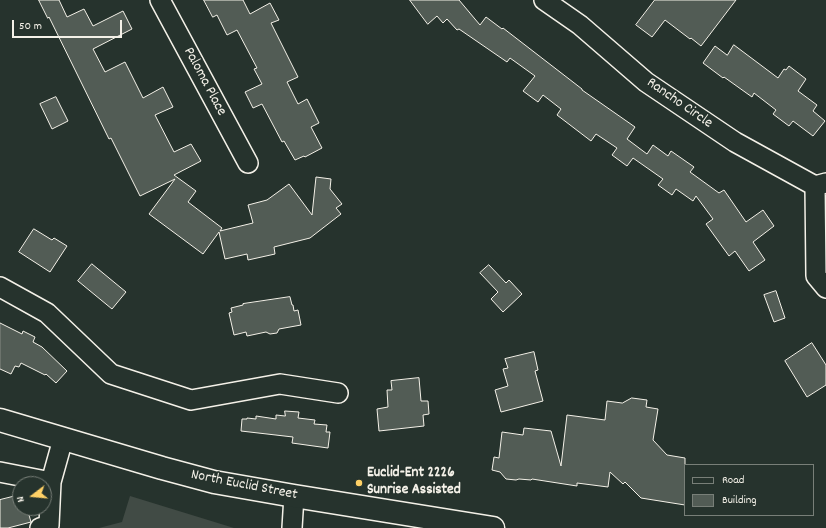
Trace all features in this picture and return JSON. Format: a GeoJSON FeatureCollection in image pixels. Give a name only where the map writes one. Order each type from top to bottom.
{"type":"FeatureCollection","features":[{"type":"Feature","properties":{"kind":"main road","name":"North Euclid Street"},"geometry":{"type":"LineString","coordinates":[[0,420],[214,482],[493,528]]}},
{"type":"Feature","properties":{"kind":"street","name":"Paloma Place"},"geometry":{"type":"LineString","coordinates":[[160,0],[248,163]]}},
{"type":"Feature","properties":{"kind":"street","name":"Rancho Circle"},"geometry":{"type":"LineString","coordinates":[[544,0],[580,25],[646,82],[735,142],[821,185]]}},
{"type":"Feature","properties":{"kind":"street"},"geometry":{"type":"LineString","coordinates":[[821,185],[816,276],[826,288]]}},
{"type":"Feature","properties":{"kind":"street"},"geometry":{"type":"LineString","coordinates":[[0,287],[47,313],[111,374],[191,400],[280,384],[338,393]]}},
{"type":"Feature","properties":{"kind":"street"},"geometry":{"type":"LineString","coordinates":[[52,478],[63,439]]}},
{"type":"Feature","properties":{"kind":"street"},"geometry":{"type":"LineString","coordinates":[[0,472],[20,476]]}},
{"type":"Feature","properties":{"kind":"street"},"geometry":{"type":"LineString","coordinates":[[292,528],[294,496]]}},
{"type":"Feature","properties":{"kind":"street"},"geometry":{"type":"LineString","coordinates":[[40,528],[49,526],[49,516]]}},
{"type":"Feature","properties":{"kind":"shaded area"},"geometry":{"type":"Polygon","coordinates":[[[130,496],[234,528],[99,528],[122,522],[130,496]]]}},
{"type":"Feature","properties":{"kind":"building"},"geometry":{"type":"Polygon","coordinates":[[[39,0],[59,0],[67,17],[84,9],[93,26],[123,11],[132,29],[93,49],[105,72],[125,62],[143,98],[163,87],[173,107],[155,115],[174,152],[191,144],[201,161],[174,175],[196,191],[188,202],[222,228],[220,231],[253,223],[248,205],[267,200],[289,184],[312,215],[316,177],[331,179],[330,189],[342,204],[336,208],[341,214],[310,238],[274,247],[275,254],[248,260],[247,254],[225,259],[219,232],[203,254],[149,214],[175,179],[140,196],[111,138],[109,139],[49,17],[48,18],[39,0]]]}},
{"type":"Feature","properties":{"kind":"building"},"geometry":{"type":"Polygon","coordinates":[[[204,0],[243,0],[250,14],[270,3],[279,20],[271,23],[298,77],[287,82],[298,104],[307,99],[319,123],[311,127],[322,148],[305,157],[304,156],[295,160],[284,141],[282,142],[262,104],[253,108],[245,92],[262,84],[254,69],[257,68],[237,30],[227,35],[217,15],[213,17],[204,0]]]}},
{"type":"Feature","properties":{"kind":"building"},"geometry":{"type":"Polygon","coordinates":[[[410,0],[459,0],[480,25],[486,17],[502,29],[503,28],[582,90],[635,127],[627,139],[647,154],[653,145],[668,156],[671,151],[694,167],[690,172],[719,193],[724,190],[746,222],[763,210],[774,226],[753,242],[765,260],[749,271],[735,251],[729,256],[706,224],[713,219],[696,196],[693,201],[676,189],[672,195],[658,185],[663,179],[633,158],[627,166],[612,155],[617,148],[596,134],[591,141],[557,115],[561,109],[543,95],[538,102],[523,91],[535,76],[510,58],[507,62],[459,29],[457,30],[447,19],[443,23],[437,16],[428,24],[410,0]]]}},
{"type":"Feature","properties":{"kind":"building"},"geometry":{"type":"Polygon","coordinates":[[[655,0],[736,0],[701,46],[665,20],[652,37],[636,25],[655,0]]]}},
{"type":"Feature","properties":{"kind":"building"},"geometry":{"type":"Polygon","coordinates":[[[734,45],[778,78],[784,69],[786,70],[789,66],[806,79],[798,91],[817,105],[813,111],[825,121],[813,136],[793,121],[789,126],[773,114],[776,110],[754,93],[752,97],[703,63],[715,46],[727,55],[734,45]]]}},
{"type":"Feature","properties":{"kind":"building"},"geometry":{"type":"Polygon","coordinates":[[[56,97],[68,121],[52,129],[40,104],[56,97]]]}},
{"type":"Feature","properties":{"kind":"building"},"geometry":{"type":"Polygon","coordinates":[[[34,229],[52,240],[54,238],[67,246],[50,272],[19,252],[34,229]]]}},
{"type":"Feature","properties":{"kind":"building"},"geometry":{"type":"Polygon","coordinates":[[[92,264],[126,292],[112,309],[78,281],[92,264]]]}},
{"type":"Feature","properties":{"kind":"building"},"geometry":{"type":"Polygon","coordinates":[[[489,265],[506,283],[509,280],[522,294],[503,312],[491,299],[498,292],[480,273],[489,265]]]}},
{"type":"Feature","properties":{"kind":"building"},"geometry":{"type":"Polygon","coordinates":[[[776,291],[785,318],[774,322],[764,295],[776,291]]]}},
{"type":"Feature","properties":{"kind":"building"},"geometry":{"type":"Polygon","coordinates":[[[290,297],[294,311],[298,310],[301,325],[279,329],[277,333],[270,334],[266,332],[247,336],[246,332],[234,335],[229,313],[232,312],[231,308],[243,304],[290,297]]]}},
{"type":"Feature","properties":{"kind":"building"},"geometry":{"type":"Polygon","coordinates":[[[0,323],[22,334],[23,331],[35,337],[33,342],[42,347],[67,371],[56,383],[46,374],[45,375],[21,363],[19,367],[15,366],[11,374],[0,369],[0,323]]]}},
{"type":"Feature","properties":{"kind":"building"},"geometry":{"type":"Polygon","coordinates":[[[812,343],[826,365],[826,385],[807,397],[785,361],[812,343]]]}},
{"type":"Feature","properties":{"kind":"building"},"geometry":{"type":"Polygon","coordinates":[[[534,352],[538,370],[535,371],[543,401],[501,412],[495,390],[508,386],[503,369],[508,368],[505,359],[534,352]]]}},
{"type":"Feature","properties":{"kind":"building"},"geometry":{"type":"Polygon","coordinates":[[[419,378],[421,401],[428,401],[429,414],[423,415],[424,426],[379,431],[377,409],[388,407],[387,390],[392,390],[391,381],[419,378]]]}},
{"type":"Feature","properties":{"kind":"building"},"geometry":{"type":"Polygon","coordinates":[[[632,398],[647,400],[646,407],[658,409],[653,440],[667,455],[685,458],[684,505],[641,498],[625,482],[623,484],[610,472],[608,487],[577,483],[577,486],[532,479],[506,479],[500,472],[492,470],[494,457],[499,458],[502,432],[523,435],[524,428],[551,431],[561,466],[567,415],[605,420],[607,401],[622,403],[632,398]]]}},
{"type":"Feature","properties":{"kind":"building"},"geometry":{"type":"Polygon","coordinates":[[[285,411],[299,412],[298,418],[315,420],[314,424],[327,425],[326,432],[330,432],[328,448],[292,443],[293,437],[241,431],[242,419],[256,419],[256,416],[276,419],[276,415],[285,416],[285,411]]]}},
{"type":"Feature","properties":{"kind":"building"},"geometry":{"type":"Polygon","coordinates":[[[12,497],[12,516],[29,516],[31,522],[8,528],[0,528],[0,500],[12,497]]]}},
{"type":"Feature","properties":{"kind":"place","name":"Euclid-Ent 2226 Sunrise Assisted"},"geometry":{"type":"Point","coordinates":[359,483]}}]}
